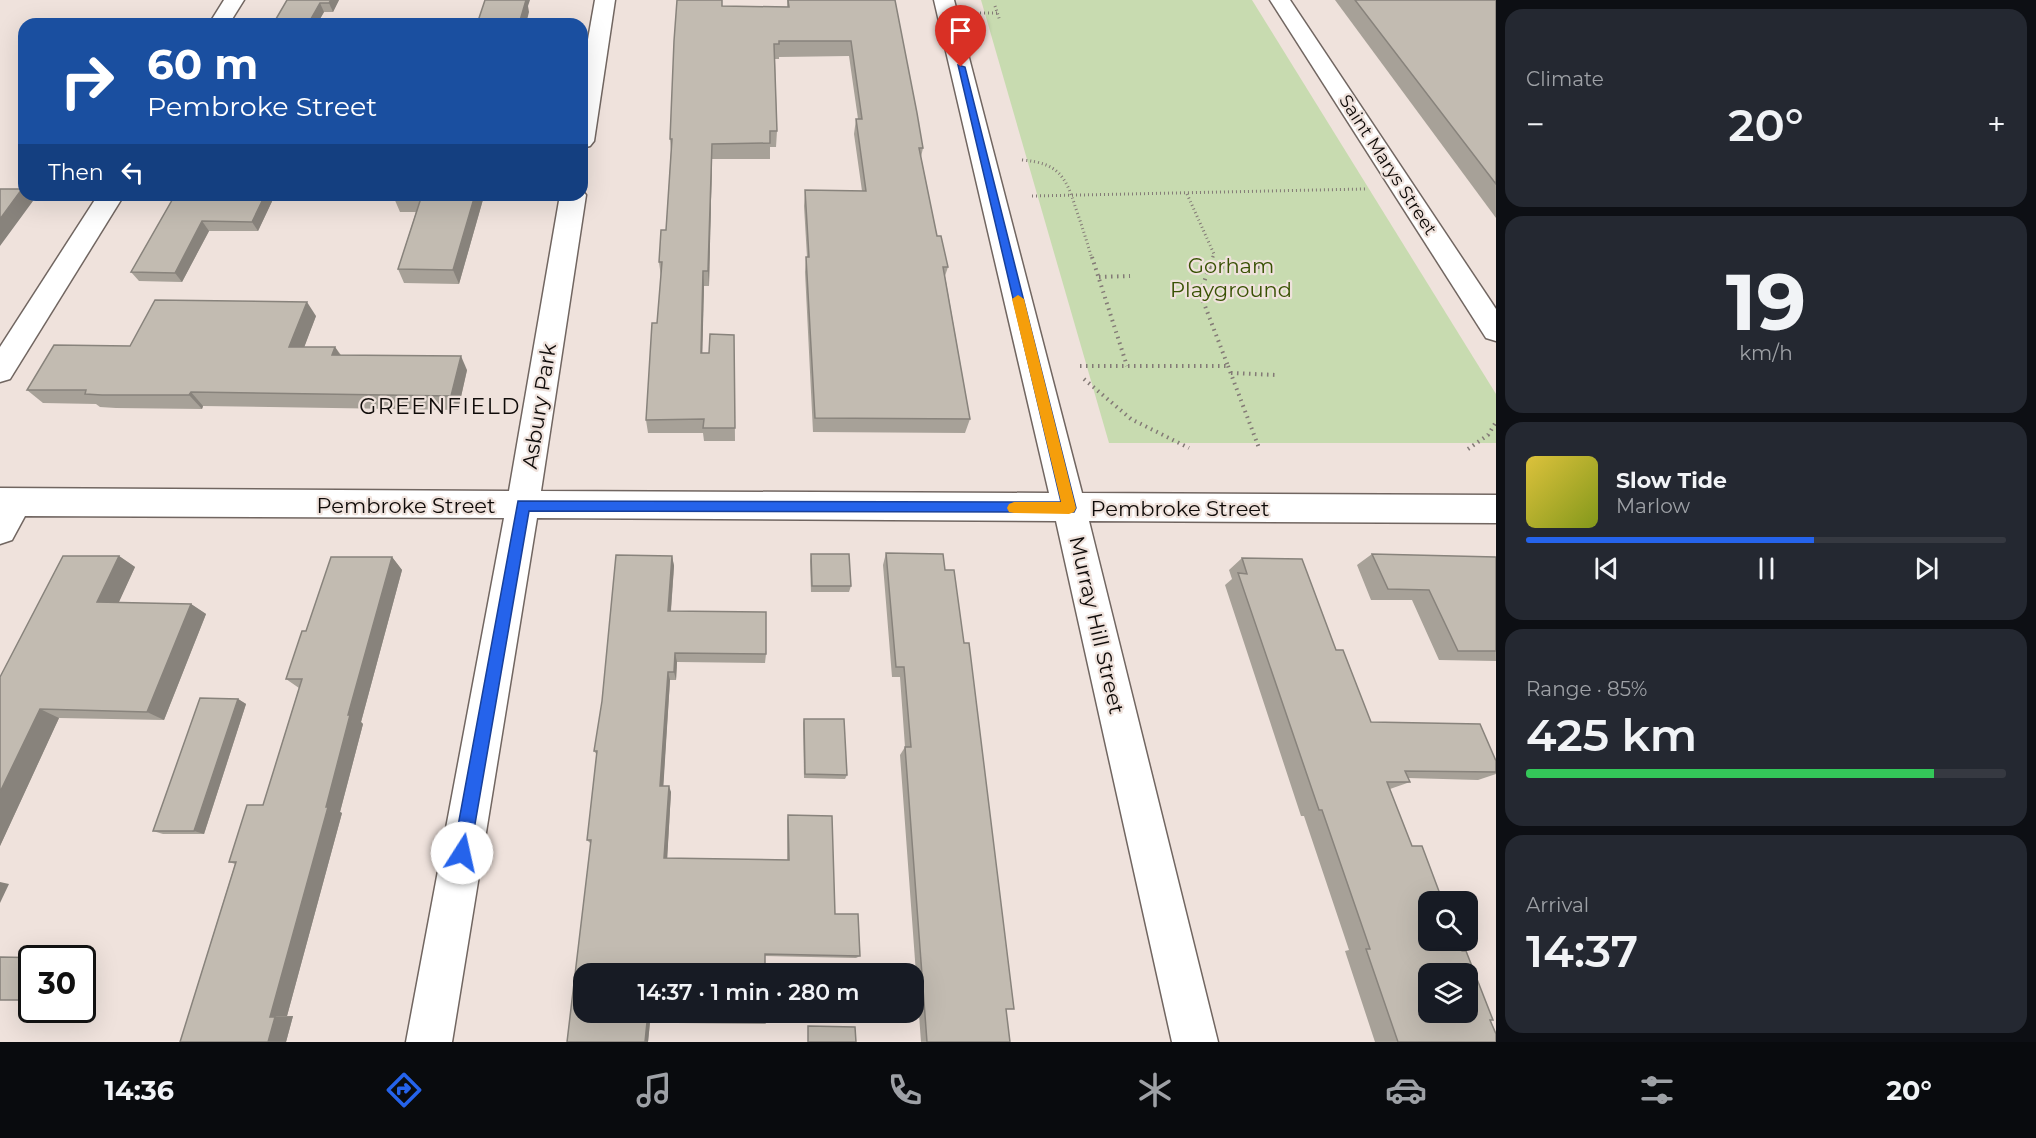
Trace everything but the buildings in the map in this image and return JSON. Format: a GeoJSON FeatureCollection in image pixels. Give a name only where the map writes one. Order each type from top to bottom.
{"type":"FeatureCollection","features":[{"type":"Feature","properties":{"kind":"street"},"geometry":{"type":"LineString","coordinates":[[223,18],[234,0]]}},
{"type":"Feature","properties":{"kind":"street"},"geometry":{"type":"LineString","coordinates":[[588,104],[605,0]]}},
{"type":"Feature","properties":{"kind":"street","name":"Murray Hill Street"},"geometry":{"type":"LineString","coordinates":[[944,0],[1069,508],[1195,1042]]}},
{"type":"Feature","properties":{"kind":"street","name":"Saint Marys Street"},"geometry":{"type":"LineString","coordinates":[[1280,0],[1496,331]]}},
{"type":"Feature","properties":{"kind":"street"},"geometry":{"type":"LineString","coordinates":[[0,371],[107,201]]}},
{"type":"Feature","properties":{"kind":"street","name":"Asbury Park"},"geometry":{"type":"LineString","coordinates":[[429,1042],[523,505],[572,201]]}},
{"type":"Feature","properties":{"kind":"street"},"geometry":{"type":"LineString","coordinates":[[0,530],[8,502]]}},
{"type":"Feature","properties":{"kind":"street","name":"Pembroke Street"},"geometry":{"type":"LineString","coordinates":[[8,502],[1496,509]]}},
{"type":"Feature","properties":{"kind":"path"},"geometry":{"type":"LineString","coordinates":[[995,6],[1000,21]]}},
{"type":"Feature","properties":{"kind":"path"},"geometry":{"type":"LineString","coordinates":[[980,13],[997,13]]}},
{"type":"Feature","properties":{"kind":"path"},"geometry":{"type":"LineString","coordinates":[[1022,160],[1040,161],[1050,165],[1064,177],[1099,277],[1126,366]]}},
{"type":"Feature","properties":{"kind":"path"},"geometry":{"type":"LineString","coordinates":[[1032,196],[1372,188]]}},
{"type":"Feature","properties":{"kind":"path"},"geometry":{"type":"LineString","coordinates":[[1187,194],[1214,254],[1200,293],[1259,448]]}},
{"type":"Feature","properties":{"kind":"path"},"geometry":{"type":"LineString","coordinates":[[1210,267],[1273,267]]}},
{"type":"Feature","properties":{"kind":"path"},"geometry":{"type":"LineString","coordinates":[[1099,277],[1130,276]]}},
{"type":"Feature","properties":{"kind":"path"},"geometry":{"type":"LineString","coordinates":[[1080,366],[1228,366]]}},
{"type":"Feature","properties":{"kind":"path"},"geometry":{"type":"LineString","coordinates":[[1231,374],[1276,375]]}},
{"type":"Feature","properties":{"kind":"path"},"geometry":{"type":"LineString","coordinates":[[1084,379],[1131,419],[1189,448]]}},
{"type":"Feature","properties":{"kind":"path"},"geometry":{"type":"LineString","coordinates":[[1468,449],[1488,435],[1496,422]]}},
{"type":"Feature","properties":{"kind":"green space","name":"Gorham Playground"},"geometry":{"type":"Polygon","coordinates":[[[981,0],[1252,0],[1496,394],[1496,443],[1109,443],[981,0]]]}},
{"type":"Feature","properties":{"kind":"slow traffic"},"geometry":{"type":"LineString","coordinates":[[1014,508],[1069,508],[1018,299]]}},
{"type":"Feature","properties":{"kind":"district","name":"GREENFIELD"},"geometry":{"type":"Point","coordinates":[440,406]}},
{"type":"Feature","properties":{"kind":"route"},"geometry":{"type":"LineString","coordinates":[[462,853],[523,505],[1069,508],[961,67]]}}]}
